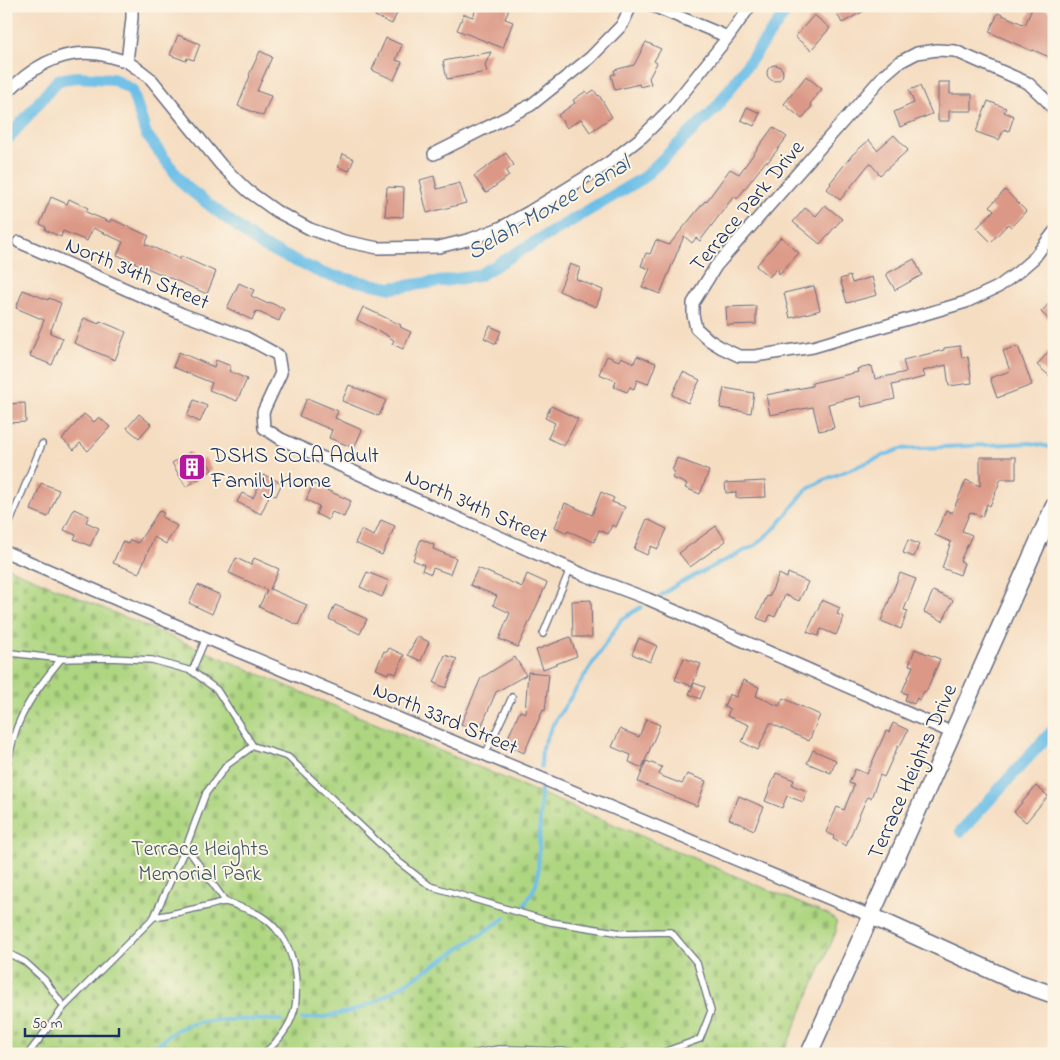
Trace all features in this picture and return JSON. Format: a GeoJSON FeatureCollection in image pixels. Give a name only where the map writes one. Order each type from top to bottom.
{"type":"FeatureCollection","features":[{"type":"Feature","properties":{"kind":"main road","name":"Terrace Heights Drive"},"geometry":{"type":"LineString","coordinates":[[809,1054],[1054,506]]}},
{"type":"Feature","properties":{"kind":"main road"},"geometry":{"type":"LineString","coordinates":[[870,916],[1014,982],[1054,995]]}},
{"type":"Feature","properties":{"kind":"street"},"geometry":{"type":"LineString","coordinates":[[127,62],[132,6]]}},
{"type":"Feature","properties":{"kind":"street"},"geometry":{"type":"LineString","coordinates":[[434,154],[531,105],[590,58],[622,24],[631,6]]}},
{"type":"Feature","properties":{"kind":"street"},"geometry":{"type":"LineString","coordinates":[[653,6],[728,37]]}},
{"type":"Feature","properties":{"kind":"street"},"geometry":{"type":"LineString","coordinates":[[6,94],[35,69],[54,59],[78,53],[101,54],[127,62],[152,79],[221,165],[248,191],[276,211],[310,229],[344,241],[378,248],[439,247],[472,239],[500,228],[530,212],[607,164],[642,136],[672,107],[728,37],[750,6]]}},
{"type":"Feature","properties":{"kind":"street","name":"Terrace Park Drive"},"geometry":{"type":"LineString","coordinates":[[1054,110],[1028,83],[955,51],[937,50],[917,53],[898,63],[884,75],[716,266],[693,303],[696,328],[709,340],[739,356],[755,356],[813,347],[966,302],[998,287],[1034,258],[1054,232]]}},
{"type":"Feature","properties":{"kind":"street","name":"North 34th Street"},"geometry":{"type":"LineString","coordinates":[[19,242],[182,314],[245,337],[278,355],[281,373],[263,412],[264,428],[281,439],[570,569],[648,599],[953,733]]}},
{"type":"Feature","properties":{"kind":"street","name":"North 33rd Street"},"geometry":{"type":"LineString","coordinates":[[6,552],[206,638],[870,916]]}},
{"type":"Feature","properties":{"kind":"lane"},"geometry":{"type":"LineString","coordinates":[[6,532],[42,444]]}},
{"type":"Feature","properties":{"kind":"lane"},"geometry":{"type":"LineString","coordinates":[[543,634],[570,569]]}},
{"type":"Feature","properties":{"kind":"lane"},"geometry":{"type":"LineString","coordinates":[[192,671],[206,638]]}},
{"type":"Feature","properties":{"kind":"lane"},"geometry":{"type":"LineString","coordinates":[[6,651],[61,659],[109,658],[152,660],[192,671],[217,690],[253,746],[288,757],[398,862],[430,886],[551,922],[622,933],[671,932],[697,963],[711,1011],[700,1039],[658,1054]]}},
{"type":"Feature","properties":{"kind":"lane"},"geometry":{"type":"LineString","coordinates":[[6,772],[17,727],[44,679],[61,659]]}},
{"type":"Feature","properties":{"kind":"lane"},"geometry":{"type":"LineString","coordinates":[[485,755],[512,696]]}},
{"type":"Feature","properties":{"kind":"lane"},"geometry":{"type":"LineString","coordinates":[[28,1054],[64,1007],[154,917],[186,847],[206,793],[227,765],[253,746]]}},
{"type":"Feature","properties":{"kind":"lane"},"geometry":{"type":"LineString","coordinates":[[186,847],[226,902]]}},
{"type":"Feature","properties":{"kind":"lane"},"geometry":{"type":"LineString","coordinates":[[154,917],[226,902],[258,913],[280,933],[292,956],[296,970],[296,1003],[289,1026],[281,1038],[263,1054]]}},
{"type":"Feature","properties":{"kind":"lane"},"geometry":{"type":"LineString","coordinates":[[6,952],[26,962],[44,980],[64,1007]]}},
{"type":"Feature","properties":{"kind":"lane"},"geometry":{"type":"LineString","coordinates":[[472,1054],[499,1049],[635,1054]]}},
{"type":"Feature","properties":{"kind":"green space","name":"Terrace Heights Memorial Park"},"geometry":{"type":"Polygon","coordinates":[[[6,567],[830,916],[836,921],[836,932],[783,1054],[6,1054],[6,567]]]}},
{"type":"Feature","properties":{"kind":"building"},"geometry":{"type":"Polygon","coordinates":[[[380,6],[388,6],[398,11],[392,24],[375,16],[380,6]]]}},
{"type":"Feature","properties":{"kind":"building"},"geometry":{"type":"Polygon","coordinates":[[[477,6],[510,6],[505,19],[513,22],[503,48],[457,30],[464,14],[473,17],[477,6]]]}},
{"type":"Feature","properties":{"kind":"building"},"geometry":{"type":"Polygon","coordinates":[[[833,6],[873,6],[842,23],[833,6]]]}},
{"type":"Feature","properties":{"kind":"building"},"geometry":{"type":"Polygon","coordinates":[[[1033,6],[1040,6],[1054,13],[1054,59],[989,32],[998,13],[1025,25],[1033,6]]]}},
{"type":"Feature","properties":{"kind":"building"},"geometry":{"type":"Polygon","coordinates":[[[814,15],[830,28],[811,50],[795,37],[814,15]]]}},
{"type":"Feature","properties":{"kind":"building"},"geometry":{"type":"Polygon","coordinates":[[[178,35],[200,44],[194,60],[187,58],[186,61],[170,55],[178,35]]]}},
{"type":"Feature","properties":{"kind":"building"},"geometry":{"type":"Polygon","coordinates":[[[386,38],[402,45],[396,60],[402,62],[394,80],[372,70],[386,38]]]}},
{"type":"Feature","properties":{"kind":"building"},"geometry":{"type":"Polygon","coordinates":[[[646,42],[661,49],[654,61],[657,63],[649,78],[651,84],[640,87],[639,84],[615,90],[611,75],[615,74],[614,70],[634,65],[646,42]]]}},
{"type":"Feature","properties":{"kind":"building"},"geometry":{"type":"Polygon","coordinates":[[[260,51],[272,57],[257,91],[271,96],[263,116],[238,106],[260,51]]]}},
{"type":"Feature","properties":{"kind":"building"},"geometry":{"type":"Polygon","coordinates":[[[491,52],[485,65],[487,72],[447,79],[443,61],[491,52]]]}},
{"type":"Feature","properties":{"kind":"building"},"geometry":{"type":"Polygon","coordinates":[[[775,65],[781,67],[783,73],[781,79],[775,81],[769,79],[767,73],[769,67],[775,65]]]}},
{"type":"Feature","properties":{"kind":"building"},"geometry":{"type":"Polygon","coordinates":[[[806,76],[822,89],[810,104],[812,106],[802,119],[784,104],[806,76]]]}},
{"type":"Feature","properties":{"kind":"building"},"geometry":{"type":"Polygon","coordinates":[[[938,82],[950,82],[950,94],[972,94],[972,111],[949,111],[949,121],[938,121],[938,82]]]}},
{"type":"Feature","properties":{"kind":"building"},"geometry":{"type":"Polygon","coordinates":[[[920,86],[932,114],[900,127],[894,112],[914,103],[909,90],[920,86]]]}},
{"type":"Feature","properties":{"kind":"building"},"geometry":{"type":"Polygon","coordinates":[[[594,90],[612,117],[590,132],[581,119],[567,128],[558,115],[575,103],[573,100],[586,91],[588,94],[594,90]]]}},
{"type":"Feature","properties":{"kind":"building"},"geometry":{"type":"Polygon","coordinates":[[[988,101],[1006,108],[1004,112],[1014,116],[1009,131],[1004,129],[999,140],[976,132],[988,101]]]}},
{"type":"Feature","properties":{"kind":"building"},"geometry":{"type":"Polygon","coordinates":[[[747,107],[760,113],[754,126],[741,120],[747,107]]]}},
{"type":"Feature","properties":{"kind":"building"},"geometry":{"type":"Polygon","coordinates":[[[773,127],[787,137],[737,199],[734,196],[700,241],[696,238],[692,243],[684,236],[660,294],[642,287],[650,269],[641,266],[646,253],[650,254],[656,240],[669,245],[706,202],[730,169],[739,174],[773,127]]]}},
{"type":"Feature","properties":{"kind":"building"},"geometry":{"type":"Polygon","coordinates":[[[894,135],[908,150],[880,175],[870,163],[840,200],[827,189],[852,155],[869,140],[877,150],[894,135]]]}},
{"type":"Feature","properties":{"kind":"building"},"geometry":{"type":"Polygon","coordinates":[[[506,153],[514,165],[506,171],[509,176],[486,193],[474,176],[506,153]]]}},
{"type":"Feature","properties":{"kind":"building"},"geometry":{"type":"Polygon","coordinates":[[[343,154],[354,159],[349,171],[338,167],[343,154]]]}},
{"type":"Feature","properties":{"kind":"building"},"geometry":{"type":"Polygon","coordinates":[[[434,176],[437,189],[460,183],[466,203],[427,213],[420,180],[434,176]]]}},
{"type":"Feature","properties":{"kind":"building"},"geometry":{"type":"Polygon","coordinates":[[[387,187],[404,188],[403,217],[385,216],[387,187]]]}},
{"type":"Feature","properties":{"kind":"building"},"geometry":{"type":"Polygon","coordinates":[[[1005,190],[1026,211],[1011,227],[1008,224],[991,242],[977,228],[994,210],[990,206],[1005,190]]]}},
{"type":"Feature","properties":{"kind":"building"},"geometry":{"type":"Polygon","coordinates":[[[51,197],[67,204],[69,199],[88,208],[86,212],[110,222],[111,219],[149,236],[145,244],[180,259],[181,256],[216,272],[207,294],[117,255],[123,242],[93,228],[87,241],[63,231],[61,237],[45,230],[46,227],[40,224],[51,197]]]}},
{"type":"Feature","properties":{"kind":"building"},"geometry":{"type":"Polygon","coordinates":[[[825,205],[842,219],[820,244],[793,222],[805,208],[816,216],[825,205]]]}},
{"type":"Feature","properties":{"kind":"building"},"geometry":{"type":"Polygon","coordinates":[[[781,237],[799,253],[779,274],[778,268],[769,277],[756,266],[781,237]]]}},
{"type":"Feature","properties":{"kind":"building"},"geometry":{"type":"Polygon","coordinates":[[[914,259],[922,275],[895,290],[886,274],[914,259]]]}},
{"type":"Feature","properties":{"kind":"building"},"geometry":{"type":"Polygon","coordinates":[[[570,264],[580,268],[576,279],[603,290],[596,307],[559,291],[570,264]]]}},
{"type":"Feature","properties":{"kind":"building"},"geometry":{"type":"Polygon","coordinates":[[[850,276],[852,283],[872,277],[877,295],[847,303],[840,279],[850,276]]]}},
{"type":"Feature","properties":{"kind":"building"},"geometry":{"type":"Polygon","coordinates":[[[239,283],[254,290],[251,296],[284,309],[279,321],[256,311],[252,320],[227,308],[239,283]]]}},
{"type":"Feature","properties":{"kind":"building"},"geometry":{"type":"Polygon","coordinates":[[[814,286],[820,310],[790,318],[784,293],[814,286]]]}},
{"type":"Feature","properties":{"kind":"building"},"geometry":{"type":"Polygon","coordinates":[[[23,290],[61,303],[50,333],[63,338],[52,365],[30,356],[44,320],[16,308],[23,290]]]}},
{"type":"Feature","properties":{"kind":"building"},"geometry":{"type":"Polygon","coordinates":[[[1054,298],[1054,324],[1041,312],[1054,298]]]}},
{"type":"Feature","properties":{"kind":"building"},"geometry":{"type":"Polygon","coordinates":[[[756,306],[756,324],[727,325],[726,307],[756,306]]]}},
{"type":"Feature","properties":{"kind":"building"},"geometry":{"type":"Polygon","coordinates":[[[363,307],[401,325],[400,327],[411,332],[403,349],[392,344],[394,340],[387,335],[357,320],[363,307]]]}},
{"type":"Feature","properties":{"kind":"building"},"geometry":{"type":"Polygon","coordinates":[[[84,318],[99,324],[100,321],[126,332],[115,360],[74,343],[84,318]]]}},
{"type":"Feature","properties":{"kind":"building"},"geometry":{"type":"Polygon","coordinates":[[[490,326],[501,331],[496,344],[484,338],[490,326]]]}},
{"type":"Feature","properties":{"kind":"building"},"geometry":{"type":"Polygon","coordinates":[[[1054,345],[1054,380],[1037,365],[1054,345]]]}},
{"type":"Feature","properties":{"kind":"building"},"geometry":{"type":"Polygon","coordinates":[[[960,346],[962,358],[968,357],[972,383],[949,386],[946,365],[923,371],[925,377],[892,385],[895,399],[862,407],[860,396],[828,404],[834,428],[819,431],[813,407],[770,415],[766,395],[812,386],[812,383],[858,372],[857,369],[872,366],[875,379],[906,372],[903,360],[944,350],[944,348],[960,346]]]}},
{"type":"Feature","properties":{"kind":"building"},"geometry":{"type":"Polygon","coordinates":[[[1018,346],[1032,385],[997,398],[990,378],[1010,371],[1003,351],[1018,346]]]}},
{"type":"Feature","properties":{"kind":"building"},"geometry":{"type":"Polygon","coordinates":[[[179,352],[214,367],[216,360],[231,366],[229,371],[247,379],[237,401],[209,390],[212,383],[173,367],[179,352]]]}},
{"type":"Feature","properties":{"kind":"building"},"geometry":{"type":"Polygon","coordinates":[[[607,356],[619,361],[621,357],[634,363],[637,356],[656,363],[648,384],[637,380],[634,389],[630,387],[627,392],[614,387],[616,381],[599,374],[607,356]]]}},
{"type":"Feature","properties":{"kind":"building"},"geometry":{"type":"Polygon","coordinates":[[[683,372],[700,380],[688,403],[672,395],[683,372]]]}},
{"type":"Feature","properties":{"kind":"building"},"geometry":{"type":"Polygon","coordinates":[[[349,385],[386,400],[379,416],[342,401],[349,385]]]}},
{"type":"Feature","properties":{"kind":"building"},"geometry":{"type":"Polygon","coordinates":[[[724,388],[754,393],[751,413],[720,408],[724,388]]]}},
{"type":"Feature","properties":{"kind":"building"},"geometry":{"type":"Polygon","coordinates":[[[307,398],[338,411],[335,418],[362,430],[354,448],[329,438],[332,430],[299,416],[307,398]]]}},
{"type":"Feature","properties":{"kind":"building"},"geometry":{"type":"Polygon","coordinates":[[[194,400],[207,406],[200,422],[187,416],[194,400]]]}},
{"type":"Feature","properties":{"kind":"building"},"geometry":{"type":"Polygon","coordinates":[[[25,403],[26,422],[6,423],[6,404],[25,403]]]}},
{"type":"Feature","properties":{"kind":"building"},"geometry":{"type":"Polygon","coordinates":[[[551,406],[578,419],[564,446],[548,438],[555,423],[545,418],[551,406]]]}},
{"type":"Feature","properties":{"kind":"building"},"geometry":{"type":"Polygon","coordinates":[[[84,414],[94,422],[99,417],[110,427],[88,451],[80,443],[74,450],[62,439],[84,414]]]}},
{"type":"Feature","properties":{"kind":"building"},"geometry":{"type":"Polygon","coordinates":[[[139,414],[151,424],[139,438],[127,428],[139,414]]]}},
{"type":"Feature","properties":{"kind":"building","name":"DSHS SOLA Adult Family Home"},"geometry":{"type":"Polygon","coordinates":[[[190,452],[197,463],[205,458],[212,470],[186,487],[172,463],[190,452]]]}},
{"type":"Feature","properties":{"kind":"building"},"geometry":{"type":"Polygon","coordinates":[[[980,457],[1016,457],[1016,479],[1001,479],[990,506],[987,504],[982,517],[970,512],[962,531],[972,535],[960,561],[964,563],[960,575],[942,568],[951,542],[935,535],[946,510],[952,513],[966,480],[980,486],[980,457]]]}},
{"type":"Feature","properties":{"kind":"building"},"geometry":{"type":"Polygon","coordinates":[[[677,458],[709,471],[700,494],[685,488],[687,484],[672,478],[675,472],[672,471],[677,458]]]}},
{"type":"Feature","properties":{"kind":"building"},"geometry":{"type":"Polygon","coordinates":[[[264,475],[282,483],[276,496],[270,494],[261,514],[237,502],[242,493],[253,498],[264,475]]]}},
{"type":"Feature","properties":{"kind":"building"},"geometry":{"type":"Polygon","coordinates":[[[765,481],[766,497],[736,498],[736,492],[726,493],[725,483],[765,481]]]}},
{"type":"Feature","properties":{"kind":"building"},"geometry":{"type":"Polygon","coordinates":[[[41,483],[59,490],[48,517],[31,510],[41,483]]]}},
{"type":"Feature","properties":{"kind":"building"},"geometry":{"type":"Polygon","coordinates":[[[313,484],[351,501],[344,517],[332,512],[328,520],[316,514],[319,506],[306,500],[313,484]]]}},
{"type":"Feature","properties":{"kind":"building"},"geometry":{"type":"Polygon","coordinates":[[[601,492],[614,498],[612,502],[625,507],[616,527],[612,525],[608,534],[599,530],[594,542],[555,527],[565,503],[592,515],[601,492]]]}},
{"type":"Feature","properties":{"kind":"building"},"geometry":{"type":"Polygon","coordinates":[[[74,509],[89,516],[86,522],[99,528],[90,546],[74,539],[76,535],[64,530],[74,509]]]}},
{"type":"Feature","properties":{"kind":"building"},"geometry":{"type":"Polygon","coordinates":[[[159,511],[164,513],[162,517],[177,526],[166,544],[154,537],[139,573],[113,563],[122,542],[128,544],[130,540],[138,543],[159,511]]]}},
{"type":"Feature","properties":{"kind":"building"},"geometry":{"type":"Polygon","coordinates":[[[647,519],[667,529],[658,549],[651,546],[647,555],[634,549],[647,519]]]}},
{"type":"Feature","properties":{"kind":"building"},"geometry":{"type":"Polygon","coordinates":[[[381,520],[395,526],[382,555],[355,543],[361,530],[374,536],[381,520]]]}},
{"type":"Feature","properties":{"kind":"building"},"geometry":{"type":"Polygon","coordinates":[[[716,526],[726,541],[690,567],[679,553],[716,526]]]}},
{"type":"Feature","properties":{"kind":"building"},"geometry":{"type":"Polygon","coordinates":[[[421,539],[434,545],[433,549],[456,558],[450,574],[433,568],[431,574],[422,570],[424,565],[413,560],[421,539]]]}},
{"type":"Feature","properties":{"kind":"building"},"geometry":{"type":"Polygon","coordinates":[[[908,540],[919,544],[914,557],[903,553],[908,540]]]}},
{"type":"Feature","properties":{"kind":"building"},"geometry":{"type":"Polygon","coordinates":[[[236,558],[251,565],[254,558],[279,569],[270,589],[307,605],[298,625],[259,607],[267,590],[229,573],[236,558]]]}},
{"type":"Feature","properties":{"kind":"building"},"geometry":{"type":"Polygon","coordinates":[[[478,568],[522,587],[527,574],[547,583],[518,647],[499,639],[510,613],[493,605],[497,596],[470,585],[478,568]]]}},
{"type":"Feature","properties":{"kind":"building"},"geometry":{"type":"Polygon","coordinates":[[[367,572],[389,581],[382,597],[360,587],[367,572]]]}},
{"type":"Feature","properties":{"kind":"building"},"geometry":{"type":"Polygon","coordinates":[[[788,573],[808,582],[799,601],[785,595],[775,617],[770,615],[767,622],[757,618],[779,574],[787,578],[788,573]]]}},
{"type":"Feature","properties":{"kind":"building"},"geometry":{"type":"Polygon","coordinates":[[[900,573],[916,579],[904,610],[908,611],[901,629],[881,621],[900,573]]]}},
{"type":"Feature","properties":{"kind":"building"},"geometry":{"type":"Polygon","coordinates":[[[198,585],[220,595],[212,614],[189,603],[198,585]]]}},
{"type":"Feature","properties":{"kind":"building"},"geometry":{"type":"Polygon","coordinates":[[[933,591],[953,600],[943,621],[924,612],[933,591]]]}},
{"type":"Feature","properties":{"kind":"building"},"geometry":{"type":"Polygon","coordinates":[[[591,600],[592,637],[573,637],[572,601],[591,600]]]}},
{"type":"Feature","properties":{"kind":"building"},"geometry":{"type":"Polygon","coordinates":[[[822,600],[840,608],[837,614],[844,617],[836,635],[821,629],[818,636],[807,632],[822,600]]]}},
{"type":"Feature","properties":{"kind":"building"},"geometry":{"type":"Polygon","coordinates":[[[335,605],[367,619],[360,634],[329,619],[335,605]]]}},
{"type":"Feature","properties":{"kind":"building"},"geometry":{"type":"Polygon","coordinates":[[[417,636],[429,642],[421,661],[408,655],[417,636]]]}},
{"type":"Feature","properties":{"kind":"building"},"geometry":{"type":"Polygon","coordinates":[[[570,637],[577,656],[543,669],[536,650],[570,637]]]}},
{"type":"Feature","properties":{"kind":"building"},"geometry":{"type":"Polygon","coordinates":[[[639,638],[657,646],[650,662],[632,654],[639,638]]]}},
{"type":"Feature","properties":{"kind":"building"},"geometry":{"type":"Polygon","coordinates":[[[389,648],[404,655],[396,674],[389,671],[388,674],[376,669],[384,651],[387,652],[389,648]]]}},
{"type":"Feature","properties":{"kind":"building"},"geometry":{"type":"Polygon","coordinates":[[[915,649],[940,659],[926,692],[924,691],[920,700],[917,698],[914,704],[905,700],[907,694],[902,692],[913,666],[909,665],[915,649]]]}},
{"type":"Feature","properties":{"kind":"building"},"geometry":{"type":"Polygon","coordinates":[[[445,655],[457,659],[446,688],[434,683],[445,655]]]}},
{"type":"Feature","properties":{"kind":"building"},"geometry":{"type":"Polygon","coordinates":[[[515,657],[526,675],[496,692],[479,732],[461,724],[481,678],[515,657]]]}},
{"type":"Feature","properties":{"kind":"building"},"geometry":{"type":"Polygon","coordinates":[[[684,658],[701,664],[692,686],[675,680],[684,658]]]}},
{"type":"Feature","properties":{"kind":"building"},"geometry":{"type":"Polygon","coordinates":[[[528,672],[549,674],[545,711],[543,710],[524,753],[505,744],[520,711],[525,713],[528,672]]]}},
{"type":"Feature","properties":{"kind":"building"},"geometry":{"type":"Polygon","coordinates":[[[743,680],[759,687],[756,696],[779,706],[783,698],[820,715],[809,741],[770,723],[758,750],[742,742],[749,725],[727,716],[730,709],[724,707],[729,694],[736,697],[743,680]]]}},
{"type":"Feature","properties":{"kind":"building"},"geometry":{"type":"Polygon","coordinates":[[[694,683],[705,687],[700,699],[689,694],[694,683]]]}},
{"type":"Feature","properties":{"kind":"building"},"geometry":{"type":"Polygon","coordinates":[[[646,719],[660,725],[642,768],[629,762],[631,755],[612,747],[620,729],[639,737],[646,719]]]}},
{"type":"Feature","properties":{"kind":"building"},"geometry":{"type":"Polygon","coordinates":[[[893,723],[908,730],[900,746],[898,746],[884,777],[880,775],[871,798],[868,797],[865,802],[846,846],[833,839],[834,836],[826,832],[837,807],[844,810],[854,785],[849,783],[855,769],[867,774],[886,731],[889,732],[893,723]]]}},
{"type":"Feature","properties":{"kind":"building"},"geometry":{"type":"Polygon","coordinates":[[[813,750],[836,760],[831,773],[807,763],[813,750]]]}},
{"type":"Feature","properties":{"kind":"building"},"geometry":{"type":"Polygon","coordinates":[[[646,761],[662,767],[659,775],[682,784],[687,774],[706,781],[697,806],[638,782],[646,761]]]}},
{"type":"Feature","properties":{"kind":"building"},"geometry":{"type":"Polygon","coordinates":[[[776,773],[794,780],[792,785],[807,791],[803,802],[787,796],[782,808],[765,801],[776,773]]]}},
{"type":"Feature","properties":{"kind":"building"},"geometry":{"type":"Polygon","coordinates":[[[1036,786],[1048,796],[1026,822],[1014,812],[1036,786]]]}},
{"type":"Feature","properties":{"kind":"building"},"geometry":{"type":"Polygon","coordinates":[[[739,796],[764,807],[754,830],[729,819],[739,796]]]}},
{"type":"Feature","properties":{"kind":"waterway","name":"Selah-Moxee Canal"},"geometry":{"type":"LineString","coordinates":[[6,141],[58,80],[76,77],[113,79],[132,90],[146,134],[185,186],[261,245],[324,274],[391,288],[478,276],[643,178],[716,108],[790,6]]}},
{"type":"Feature","properties":{"kind":"waterway"},"geometry":{"type":"LineString","coordinates":[[661,595],[678,584],[756,545],[777,526],[806,490],[824,480],[900,449],[1031,443],[1054,448]]}},
{"type":"Feature","properties":{"kind":"waterway"},"geometry":{"type":"LineString","coordinates":[[541,767],[542,748],[552,726],[621,620],[641,607]]}},
{"type":"Feature","properties":{"kind":"waterway"},"geometry":{"type":"LineString","coordinates":[[961,831],[1054,729]]}},
{"type":"Feature","properties":{"kind":"waterway"},"geometry":{"type":"LineString","coordinates":[[525,904],[535,887],[538,875],[541,789]]}},
{"type":"Feature","properties":{"kind":"waterway"},"geometry":{"type":"LineString","coordinates":[[302,1019],[325,1017],[352,1011],[377,1001],[505,918]]}},
{"type":"Feature","properties":{"kind":"waterway"},"geometry":{"type":"LineString","coordinates":[[147,1054],[169,1035],[187,1026],[227,1020],[281,1020]]}},
{"type":"Feature","properties":{"kind":"place","name":"DSHS SOLA Adult Family Home"},"geometry":{"type":"Point","coordinates":[192,467]}}]}
